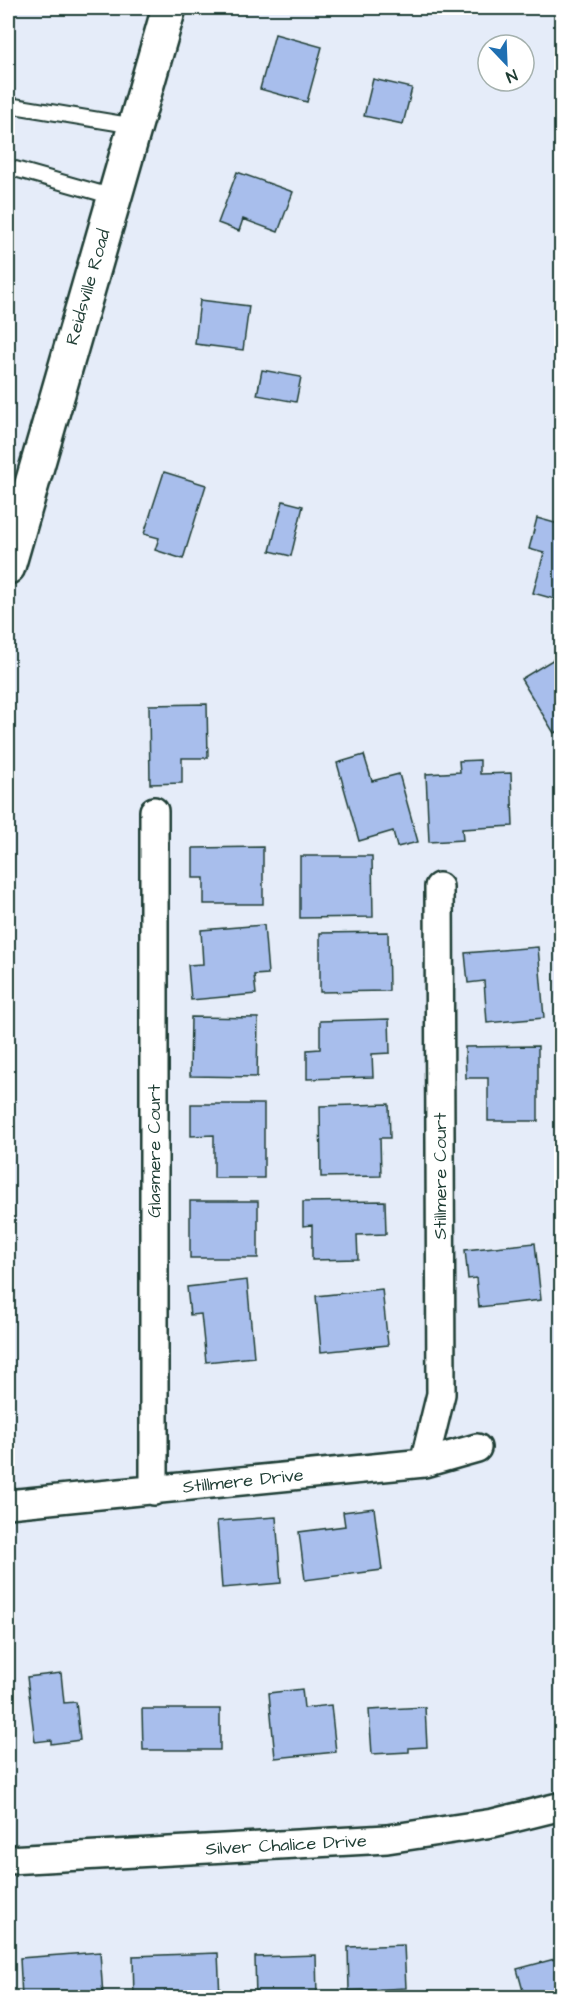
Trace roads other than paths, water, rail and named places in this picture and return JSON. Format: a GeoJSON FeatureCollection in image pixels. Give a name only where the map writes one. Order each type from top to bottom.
{"type":"FeatureCollection","features":[{"type":"Feature","properties":{"kind":"highway","name":"Reidsville Road"},"geometry":{"type":"LineString","coordinates":[[8,567],[169,8]]}},
{"type":"Feature","properties":{"kind":"street","name":"Glasmere Court"},"geometry":{"type":"LineString","coordinates":[[154,811],[154,1491]]}},
{"type":"Feature","properties":{"kind":"street","name":"Stillmere Court"},"geometry":{"type":"LineString","coordinates":[[424,1463],[441,1394],[439,887]]}},
{"type":"Feature","properties":{"kind":"street","name":"Stillmere Drive"},"geometry":{"type":"LineString","coordinates":[[8,1504],[424,1463],[477,1448]]}},
{"type":"Feature","properties":{"kind":"street","name":"Silver Chalice Drive"},"geometry":{"type":"LineString","coordinates":[[8,1860],[387,1839],[493,1823],[561,1806]]}},
{"type":"Feature","properties":{"kind":"lane"},"geometry":{"type":"LineString","coordinates":[[8,105],[135,126]]}},
{"type":"Feature","properties":{"kind":"lane"},"geometry":{"type":"LineString","coordinates":[[8,167],[114,197]]}}]}
